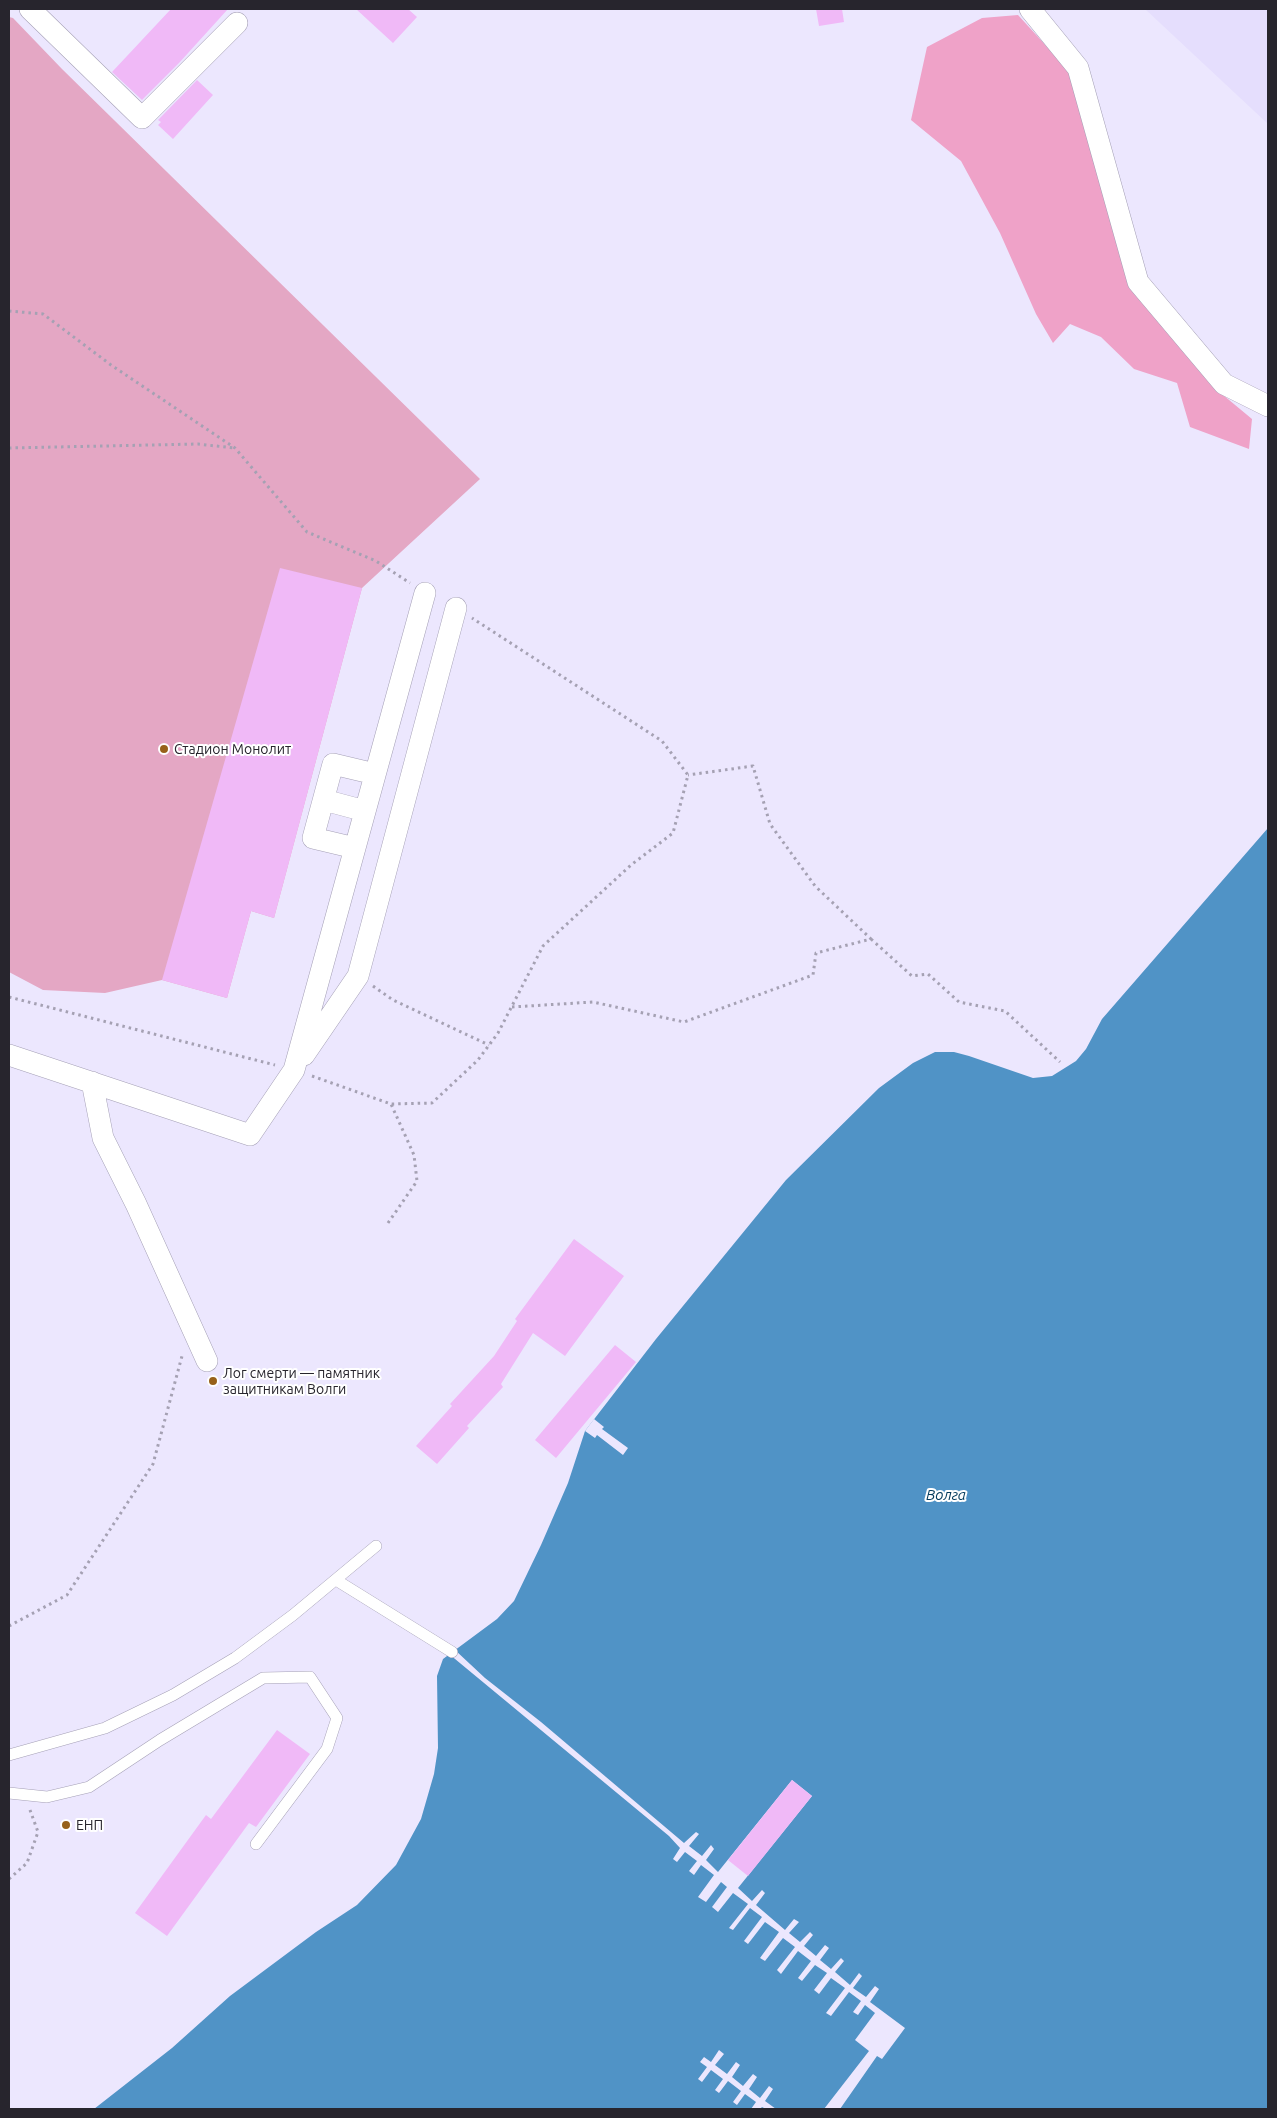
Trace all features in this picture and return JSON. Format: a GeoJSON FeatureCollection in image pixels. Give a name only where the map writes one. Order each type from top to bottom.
{"type":"FeatureCollection","features":[{"type":"Feature","properties":{"kind":"street"},"geometry":{"type":"LineString","coordinates":[[30,9],[142,118],[238,23]]}},
{"type":"Feature","properties":{"kind":"street"},"geometry":{"type":"LineString","coordinates":[[1030,9],[1078,68],[1138,282],[1224,384],[1268,406]]}},
{"type":"Feature","properties":{"kind":"street"},"geometry":{"type":"LineString","coordinates":[[294,1070],[425,593]]}},
{"type":"Feature","properties":{"kind":"street"},"geometry":{"type":"LineString","coordinates":[[9,1054],[250,1135],[358,976],[456,608]]}},
{"type":"Feature","properties":{"kind":"street"},"geometry":{"type":"LineString","coordinates":[[355,848],[313,838],[333,764],[375,774]]}},
{"type":"Feature","properties":{"kind":"street"},"geometry":{"type":"LineString","coordinates":[[324,800],[365,811]]}},
{"type":"Feature","properties":{"kind":"street"},"geometry":{"type":"LineString","coordinates":[[322,968],[358,976]]}},
{"type":"Feature","properties":{"kind":"street"},"geometry":{"type":"LineString","coordinates":[[92,1082],[103,1138],[136,1204],[207,1361]]}},
{"type":"Feature","properties":{"kind":"lane"},"geometry":{"type":"LineString","coordinates":[[9,1754],[104,1728],[173,1695],[235,1658],[293,1615],[376,1546]]}},
{"type":"Feature","properties":{"kind":"lane"},"geometry":{"type":"LineString","coordinates":[[336,1580],[452,1652]]}},
{"type":"Feature","properties":{"kind":"lane"},"geometry":{"type":"LineString","coordinates":[[9,1794],[47,1797],[89,1788],[160,1740],[263,1678],[310,1677],[337,1718],[327,1749],[256,1844]]}},
{"type":"Feature","properties":{"kind":"path"},"geometry":{"type":"LineString","coordinates":[[9,310],[43,314],[111,365],[235,448],[307,532],[376,561],[425,593]]}},
{"type":"Feature","properties":{"kind":"path"},"geometry":{"type":"LineString","coordinates":[[9,448],[198,444],[235,448]]}},
{"type":"Feature","properties":{"kind":"path"},"geometry":{"type":"LineString","coordinates":[[456,608],[662,741],[688,775]]}},
{"type":"Feature","properties":{"kind":"path"},"geometry":{"type":"LineString","coordinates":[[688,775],[753,766],[770,824],[814,886],[912,976],[928,974],[959,1002],[1005,1011],[1060,1062]]}},
{"type":"Feature","properties":{"kind":"path"},"geometry":{"type":"LineString","coordinates":[[9,997],[294,1070],[391,1104],[432,1103],[478,1060],[498,1033],[543,946],[631,865],[674,833],[688,775]]}},
{"type":"Feature","properties":{"kind":"path"},"geometry":{"type":"LineString","coordinates":[[512,1007],[593,1002],[684,1022],[813,975],[816,953],[871,939]]}},
{"type":"Feature","properties":{"kind":"path"},"geometry":{"type":"LineString","coordinates":[[358,976],[393,1000],[489,1045]]}},
{"type":"Feature","properties":{"kind":"path"},"geometry":{"type":"LineString","coordinates":[[388,1224],[417,1181],[414,1155],[391,1104]]}},
{"type":"Feature","properties":{"kind":"path"},"geometry":{"type":"LineString","coordinates":[[9,1626],[67,1595],[153,1464],[190,1324]]}},
{"type":"Feature","properties":{"kind":"path"},"geometry":{"type":"LineString","coordinates":[[9,1879],[27,1863],[38,1832],[24,1795]]}},
{"type":"Feature","properties":{"kind":"shaded area"},"geometry":{"type":"Polygon","coordinates":[[[1145,9],[1268,9],[1268,124],[1145,9]]]}},
{"type":"Feature","properties":{"kind":"shaded area"},"geometry":{"type":"Polygon","coordinates":[[[1018,15],[1070,72],[1127,278],[1211,385],[1252,419],[1249,449],[1190,427],[1177,383],[1134,369],[1101,337],[1070,324],[1053,343],[1036,314],[1000,233],[961,161],[911,120],[927,47],[982,18],[1018,15]]]}},
{"type":"Feature","properties":{"kind":"shaded area"},"geometry":{"type":"Polygon","coordinates":[[[9,17],[13,18],[62,69],[480,479],[362,588],[274,918],[251,911],[227,998],[162,980],[105,993],[43,990],[9,972],[9,17]]]}},
{"type":"Feature","properties":{"kind":"water","name":"Волга"},"geometry":{"type":"Polygon","coordinates":[[[1268,828],[1268,2109],[94,2109],[172,2048],[230,1996],[316,1932],[357,1905],[396,1865],[421,1819],[434,1774],[438,1748],[437,1676],[443,1659],[497,1619],[514,1601],[568,1483],[585,1431],[656,1339],[786,1180],[879,1088],[913,1063],[935,1052],[954,1052],[1033,1078],[1052,1076],[1076,1061],[1086,1049],[1102,1019],[1268,828]]]}},
{"type":"Feature","properties":{"kind":"pier"},"geometry":{"type":"Polygon","coordinates":[[[594,1419],[604,1427],[602,1429],[628,1448],[623,1455],[597,1435],[595,1438],[585,1431],[594,1419]]]}},
{"type":"Feature","properties":{"kind":"pier"},"geometry":{"type":"Polygon","coordinates":[[[455,1650],[485,1678],[541,1722],[684,1843],[696,1832],[699,1834],[689,1846],[702,1856],[711,1845],[714,1849],[706,1860],[718,1872],[792,1780],[812,1796],[738,1888],[752,1901],[762,1890],[765,1893],[756,1905],[785,1930],[794,1919],[799,1922],[789,1933],[800,1942],[810,1932],[813,1935],[804,1946],[816,1956],[825,1945],[829,1948],[820,1960],[831,1969],[841,1958],[844,1961],[835,1972],[850,1985],[859,1973],[862,1976],[853,1988],[866,1997],[875,1986],[879,1989],[870,2002],[905,2028],[882,2059],[877,2056],[840,2109],[824,2109],[869,2051],[855,2040],[875,2013],[865,2005],[858,2015],[853,2012],[861,2001],[849,1992],[831,2016],[826,2013],[845,1988],[831,1978],[819,1994],[814,1990],[827,1973],[815,1965],[802,1981],[798,1978],[811,1961],[798,1951],[781,1974],[777,1970],[795,1947],[783,1938],[765,1961],[760,1958],[779,1932],[765,1922],[748,1944],[744,1941],[762,1917],[750,1908],[733,1930],[729,1928],[748,1904],[733,1893],[718,1912],[712,1907],[727,1887],[721,1882],[706,1902],[698,1897],[714,1875],[701,1865],[694,1875],[689,1871],[697,1861],[685,1852],[677,1862],[673,1859],[680,1848],[669,1836],[449,1654],[455,1650]]]}},
{"type":"Feature","properties":{"kind":"pier"},"geometry":{"type":"Polygon","coordinates":[[[719,2050],[724,2054],[715,2065],[727,2074],[736,2062],[740,2065],[732,2077],[743,2086],[753,2074],[757,2077],[749,2089],[760,2098],[769,2086],[773,2089],[765,2101],[776,2109],[762,2107],[760,2109],[751,2109],[756,2102],[745,2094],[737,2105],[733,2102],[741,2091],[728,2081],[719,2093],[715,2090],[723,2079],[711,2070],[702,2082],[698,2079],[707,2067],[700,2062],[704,2057],[711,2062],[719,2050]]]}},
{"type":"Feature","properties":{"kind":"building"},"geometry":{"type":"Polygon","coordinates":[[[171,9],[228,9],[142,100],[112,72],[171,9]]]}},
{"type":"Feature","properties":{"kind":"building"},"geometry":{"type":"Polygon","coordinates":[[[356,9],[408,9],[417,17],[393,43],[356,9]]]}},
{"type":"Feature","properties":{"kind":"building"},"geometry":{"type":"Polygon","coordinates":[[[816,9],[842,9],[844,22],[819,26],[816,9]]]}},
{"type":"Feature","properties":{"kind":"building"},"geometry":{"type":"Polygon","coordinates":[[[197,80],[213,95],[173,139],[158,125],[161,122],[158,120],[197,80]]]}},
{"type":"Feature","properties":{"kind":"building"},"geometry":{"type":"Polygon","coordinates":[[[280,568],[362,588],[274,918],[251,911],[227,998],[162,980],[280,568]]]}},
{"type":"Feature","properties":{"kind":"building"},"geometry":{"type":"Polygon","coordinates":[[[574,1239],[624,1276],[565,1356],[533,1333],[501,1384],[503,1387],[467,1426],[469,1428],[437,1464],[416,1446],[452,1406],[450,1404],[494,1356],[517,1321],[515,1319],[574,1239]]]}},
{"type":"Feature","properties":{"kind":"building"},"geometry":{"type":"Polygon","coordinates":[[[615,1345],[636,1362],[556,1458],[535,1440],[615,1345]]]}},
{"type":"Feature","properties":{"kind":"building"},"geometry":{"type":"Polygon","coordinates":[[[277,1730],[310,1754],[256,1827],[249,1823],[167,1936],[135,1913],[206,1815],[211,1819],[277,1730]]]}},
{"type":"Feature","properties":{"kind":"building"},"geometry":{"type":"Polygon","coordinates":[[[792,1780],[812,1796],[748,1876],[728,1860],[792,1780]]]}},
{"type":"Feature","properties":{"kind":"place","name":"Стадион Монолит"},"geometry":{"type":"Point","coordinates":[164,749]}},
{"type":"Feature","properties":{"kind":"place","name":"Лог смерти — памятник защитникам Волги"},"geometry":{"type":"Point","coordinates":[213,1381]}},
{"type":"Feature","properties":{"kind":"place","name":"ЕНП"},"geometry":{"type":"Point","coordinates":[66,1825]}}]}
